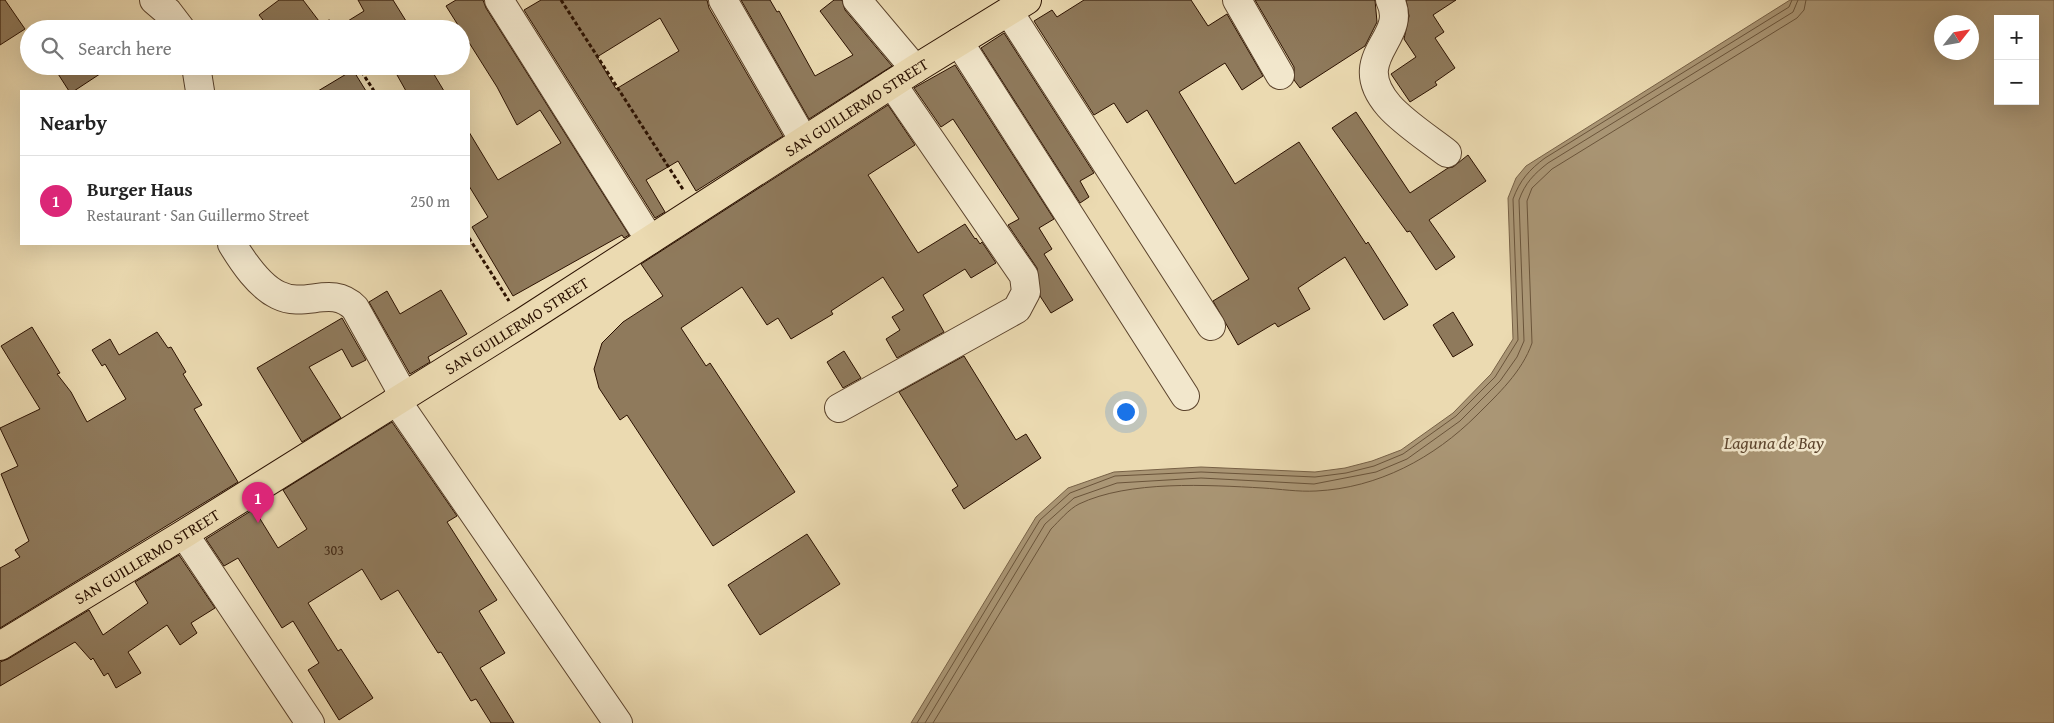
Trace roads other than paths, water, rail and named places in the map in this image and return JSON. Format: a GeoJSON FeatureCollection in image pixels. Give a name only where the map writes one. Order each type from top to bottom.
{"type":"FeatureCollection","features":[{"type":"Feature","properties":{"kind":"main road","name":"SAN GUILLERMO STREET"},"geometry":{"type":"LineString","coordinates":[[0,646],[184,534],[522,322],[915,69],[1018,6]]}},
{"type":"Feature","properties":{"kind":"street"},"geometry":{"type":"LineString","coordinates":[[154,0],[174,20]]}},
{"type":"Feature","properties":{"kind":"street"},"geometry":{"type":"LineString","coordinates":[[499,0],[650,240]]}},
{"type":"Feature","properties":{"kind":"street"},"geometry":{"type":"LineString","coordinates":[[723,0],[804,141]]}},
{"type":"Feature","properties":{"kind":"street"},"geometry":{"type":"LineString","coordinates":[[857,0],[915,69]]}},
{"type":"Feature","properties":{"kind":"street"},"geometry":{"type":"LineString","coordinates":[[1237,0],[1280,74]]}},
{"type":"Feature","properties":{"kind":"street"},"geometry":{"type":"LineString","coordinates":[[1390,0],[1395,9],[1395,22],[1375,58],[1373,75],[1378,88],[1390,106],[1447,153]]}},
{"type":"Feature","properties":{"kind":"street"},"geometry":{"type":"LineString","coordinates":[[1018,6],[1211,326]]}},
{"type":"Feature","properties":{"kind":"street"},"geometry":{"type":"LineString","coordinates":[[959,42],[1185,396]]}},
{"type":"Feature","properties":{"kind":"street"},"geometry":{"type":"LineString","coordinates":[[197,75],[200,90]]}},
{"type":"Feature","properties":{"kind":"street"},"geometry":{"type":"LineString","coordinates":[[839,408],[1017,309],[1026,292],[1024,276],[892,84]]}},
{"type":"Feature","properties":{"kind":"street"},"geometry":{"type":"LineString","coordinates":[[233,245],[261,282],[278,295],[292,299],[337,296],[347,300],[355,308],[400,398],[618,723]]}},
{"type":"Feature","properties":{"kind":"street"},"geometry":{"type":"LineString","coordinates":[[192,546],[310,723]]}},
{"type":"Feature","properties":{"kind":"water","name":"Laguna de Bay"},"geometry":{"type":"Polygon","coordinates":[[[1790,0],[2054,0],[2054,723],[911,723],[1036,517],[1068,488],[1114,472],[1201,467],[1315,472],[1345,468],[1372,461],[1401,450],[1453,413],[1491,374],[1513,339],[1508,198],[1516,178],[1526,166],[1790,0]]]}},
{"type":"Feature","properties":{"kind":"place","name":"Burger Haus"},"geometry":{"type":"Point","coordinates":[258,523]}}]}
